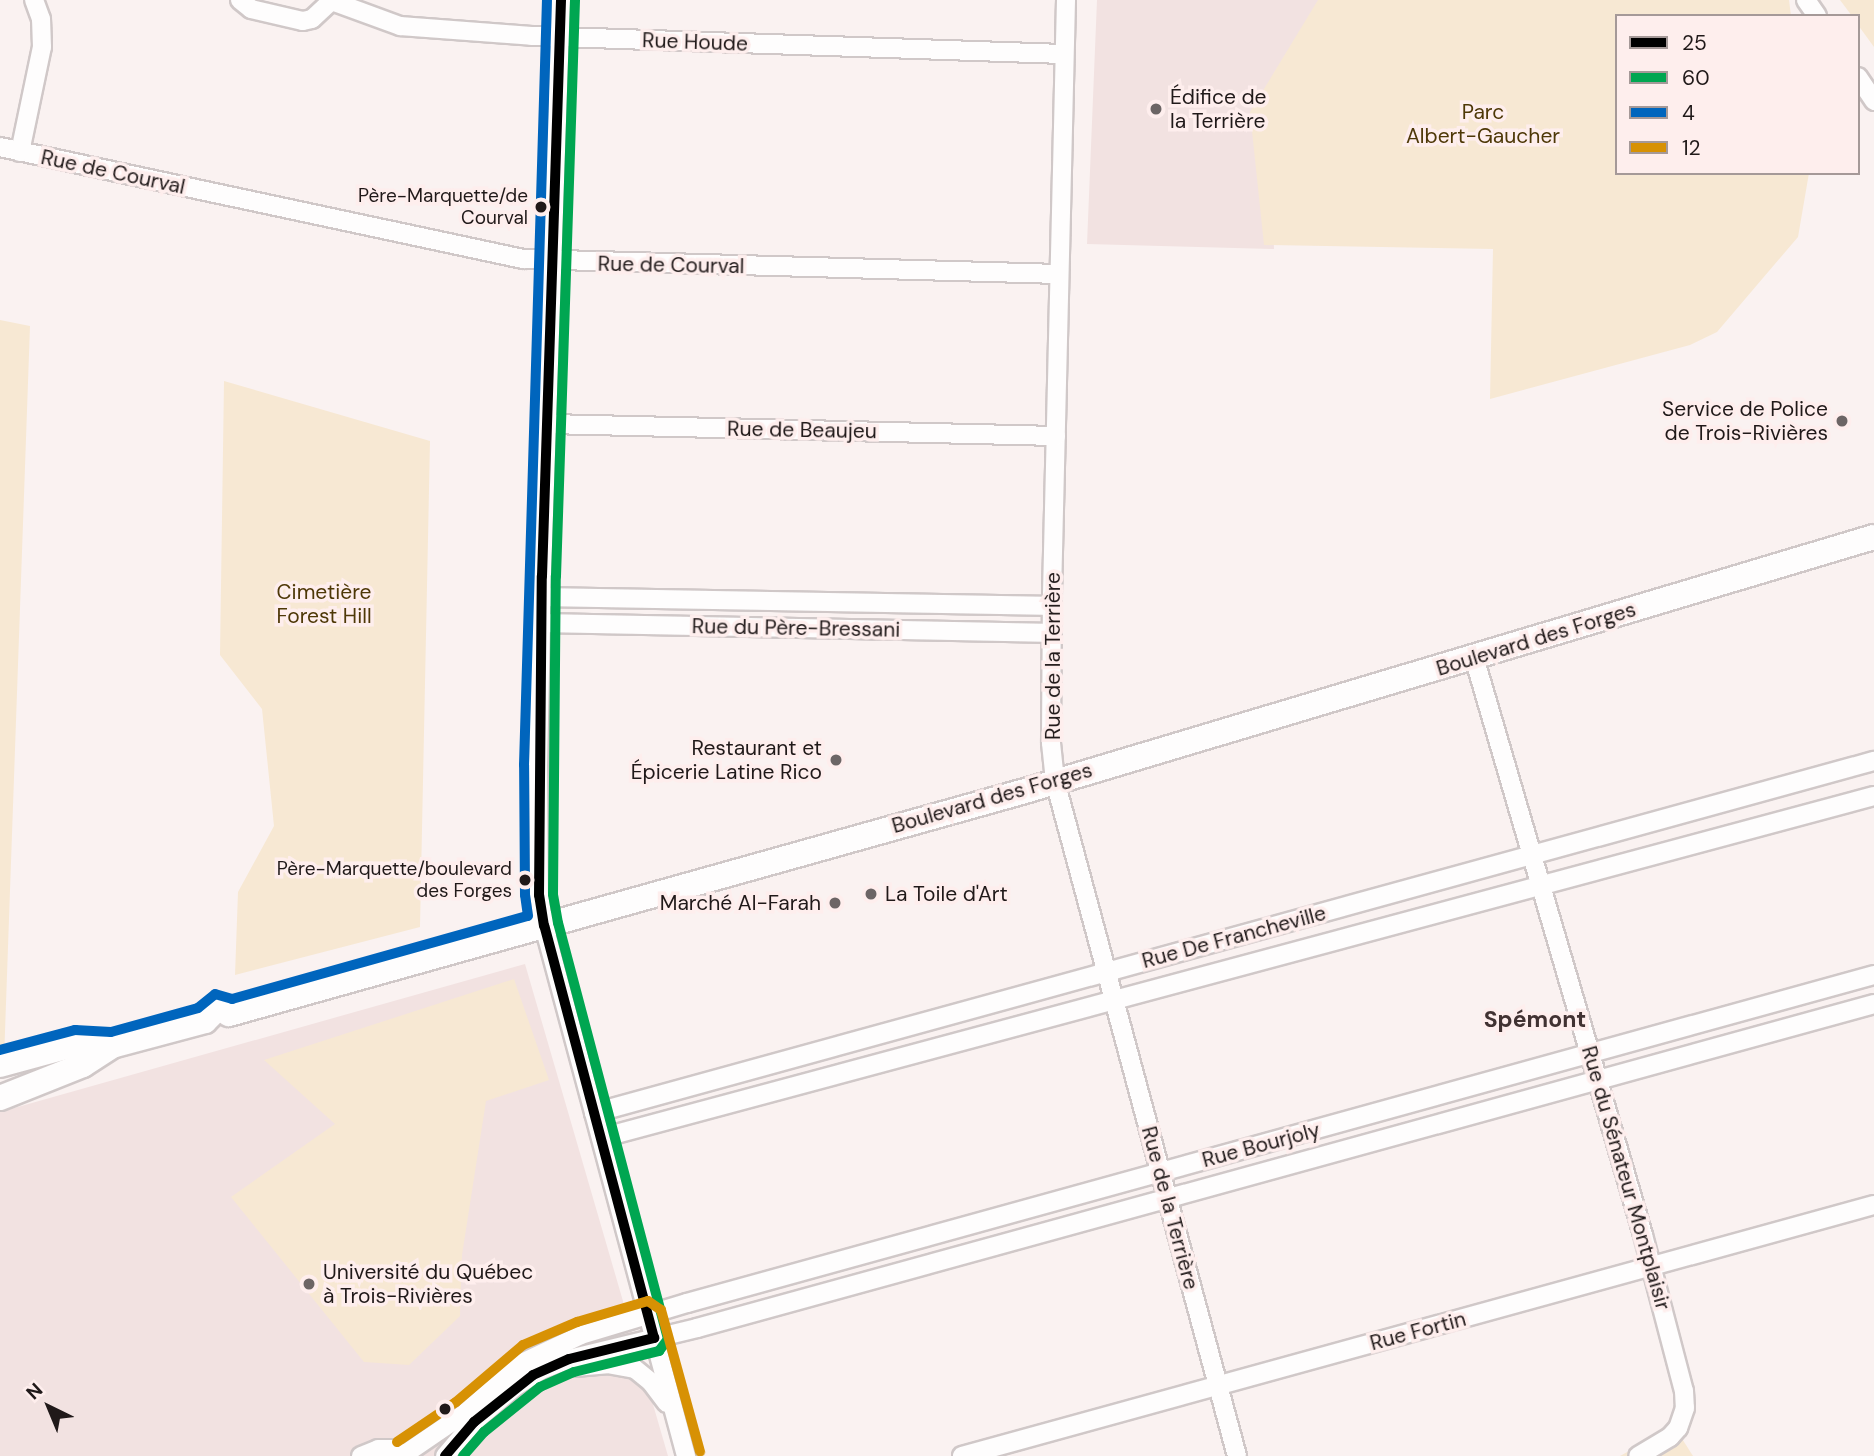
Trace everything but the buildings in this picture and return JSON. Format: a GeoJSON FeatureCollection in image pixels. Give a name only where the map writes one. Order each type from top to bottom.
{"type":"FeatureCollection","features":[{"type":"Feature","properties":{"kind":"main road","name":"Boulevard des Forges"},"geometry":{"type":"LineString","coordinates":[[0,1065],[76,1045],[112,1046],[205,1021],[219,1007],[229,1014],[544,926],[1055,781],[1874,537]]}},
{"type":"Feature","properties":{"kind":"main road","name":"Boulevard des Forges"},"geometry":{"type":"LineString","coordinates":[[0,1098],[83,1065],[112,1046]]}},
{"type":"Feature","properties":{"kind":"street"},"geometry":{"type":"LineString","coordinates":[[20,152],[42,47],[41,19],[34,0]]}},
{"type":"Feature","properties":{"kind":"street","name":"Rue Houde"},"geometry":{"type":"LineString","coordinates":[[240,0],[251,9],[303,21],[312,19],[330,1],[400,26],[560,37],[1064,54]]}},
{"type":"Feature","properties":{"kind":"street"},"geometry":{"type":"LineString","coordinates":[[561,0],[541,597],[539,895],[544,926],[686,1456]]}},
{"type":"Feature","properties":{"kind":"street","name":"Rue de la Terrière"},"geometry":{"type":"LineString","coordinates":[[1066,0],[1052,606],[1051,743],[1055,781],[1237,1456]]}},
{"type":"Feature","properties":{"kind":"street"},"geometry":{"type":"LineString","coordinates":[[1860,81],[1874,100]]}},
{"type":"Feature","properties":{"kind":"street","name":"Rue de Courval"},"geometry":{"type":"LineString","coordinates":[[0,148],[523,260],[1059,274]]}},
{"type":"Feature","properties":{"kind":"street","name":"Rue de Beaujeu"},"geometry":{"type":"LineString","coordinates":[[548,424],[1056,436]]}},
{"type":"Feature","properties":{"kind":"street","name":"Rue du Père-Bressani"},"geometry":{"type":"LineString","coordinates":[[541,597],[1052,606]]}},
{"type":"Feature","properties":{"kind":"street","name":"Rue du Père-Bressani"},"geometry":{"type":"LineString","coordinates":[[541,623],[1052,633]]}},
{"type":"Feature","properties":{"kind":"street","name":"Rue du Sénateur Montplaisir"},"geometry":{"type":"LineString","coordinates":[[1474,657],[1543,885],[1652,1267],[1684,1391],[1682,1419],[1670,1437],[1638,1456]]}},
{"type":"Feature","properties":{"kind":"street","name":"Rue De Francheville"},"geometry":{"type":"LineString","coordinates":[[594,1113],[1874,761]]}},
{"type":"Feature","properties":{"kind":"street","name":"Rue De Francheville"},"geometry":{"type":"LineString","coordinates":[[601,1138],[1874,796]]}},
{"type":"Feature","properties":{"kind":"street","name":"Rue Bourjoly"},"geometry":{"type":"LineString","coordinates":[[407,1455],[465,1413],[530,1357],[581,1335],[1874,975]]}},
{"type":"Feature","properties":{"kind":"street","name":"Rue Bourjoly"},"geometry":{"type":"LineString","coordinates":[[445,1456],[474,1422],[515,1387],[541,1370],[569,1359],[1168,1199],[1874,1004]]}},
{"type":"Feature","properties":{"kind":"street","name":"Rue Fortin"},"geometry":{"type":"LineString","coordinates":[[962,1456],[1874,1205]]}},
{"type":"Feature","properties":{"kind":"street"},"geometry":{"type":"LineString","coordinates":[[541,1370],[607,1364],[635,1369],[651,1382],[675,1415]]}},
{"type":"Feature","properties":{"kind":"street"},"geometry":{"type":"LineString","coordinates":[[361,1456],[378,1449],[407,1455]]}},
{"type":"Feature","properties":{"kind":"shaded area"},"geometry":{"type":"Polygon","coordinates":[[[1097,0],[1506,0],[1271,154],[1274,249],[1087,244],[1097,0]]]}},
{"type":"Feature","properties":{"kind":"shaded area","name":"Université du Québec à Trois-Rivières"},"geometry":{"type":"Polygon","coordinates":[[[525,964],[668,1456],[0,1456],[0,1112],[525,964]]]}},
{"type":"Feature","properties":{"kind":"green space","name":"Parc Albert-Gaucher"},"geometry":{"type":"Polygon","coordinates":[[[1318,0],[1789,0],[1791,14],[1615,14],[1615,175],[1809,175],[1798,237],[1717,332],[1690,345],[1490,399],[1493,249],[1264,245],[1250,112],[1318,0]]]}},
{"type":"Feature","properties":{"kind":"green space"},"geometry":{"type":"Polygon","coordinates":[[[1840,0],[1874,0],[1874,47],[1860,28],[1860,14],[1850,14],[1840,0]]]}},
{"type":"Feature","properties":{"kind":"green space"},"geometry":{"type":"Polygon","coordinates":[[[0,320],[30,326],[4,1060],[0,1061],[0,320]]]}},
{"type":"Feature","properties":{"kind":"green space","name":"Cimetière Forest Hill"},"geometry":{"type":"Polygon","coordinates":[[[224,381],[430,441],[420,927],[235,975],[238,892],[274,826],[262,709],[220,655],[224,381]]]}},
{"type":"Feature","properties":{"kind":"green space"},"geometry":{"type":"Polygon","coordinates":[[[514,979],[549,1080],[486,1101],[462,1255],[460,1316],[409,1365],[364,1362],[231,1197],[335,1124],[264,1060],[514,979]]]}},
{"type":"Feature","properties":{"kind":"green space"},"geometry":{"type":"Polygon","coordinates":[[[1674,1426],[1693,1456],[1620,1456],[1674,1426]]]}},
{"type":"Feature","properties":{"kind":"transit line","name":"4"},"geometry":{"type":"LineString","coordinates":[[0,1050],[75,1030],[111,1032],[198,1008],[215,994],[232,999],[528,916],[525,895],[524,765],[547,0]]}},
{"type":"Feature","properties":{"kind":"transit line","name":"25"},"geometry":{"type":"LineString","coordinates":[[445,1456],[474,1422],[533,1375],[569,1359],[654,1338],[544,926],[539,895],[542,576],[561,0]]}},
{"type":"Feature","properties":{"kind":"transit line","name":"60"},"geometry":{"type":"LineString","coordinates":[[463,1456],[484,1432],[540,1387],[574,1372],[659,1351],[668,1339],[558,923],[553,894],[556,576],[575,0]]}},
{"type":"Feature","properties":{"kind":"transit line","name":"12"},"geometry":{"type":"LineString","coordinates":[[397,1442],[456,1402],[523,1345],[577,1322],[648,1301],[661,1310],[700,1452]]}},
{"type":"Feature","properties":{"kind":"place","name":"Édifice de la Terrière"},"geometry":{"type":"Point","coordinates":[1156,109]}},
{"type":"Feature","properties":{"kind":"place","name":"Père-Marquette/de Courval"},"geometry":{"type":"Point","coordinates":[541,207]}},
{"type":"Feature","properties":{"kind":"place","name":"Service de Police de Trois-Rivières"},"geometry":{"type":"Point","coordinates":[1842,421]}},
{"type":"Feature","properties":{"kind":"place","name":"Restaurant et Épicerie Latine Rico"},"geometry":{"type":"Point","coordinates":[836,760]}},
{"type":"Feature","properties":{"kind":"place","name":"Père-Marquette/boulevard des Forges"},"geometry":{"type":"Point","coordinates":[525,880]}},
{"type":"Feature","properties":{"kind":"place","name":"La Toile d'Art"},"geometry":{"type":"Point","coordinates":[871,894]}},
{"type":"Feature","properties":{"kind":"place","name":"Marché Al-Farah"},"geometry":{"type":"Point","coordinates":[835,903]}},
{"type":"Feature","properties":{"kind":"place","name":"Université du Québec à Trois-Rivières"},"geometry":{"type":"Point","coordinates":[309,1284]}},
{"type":"Feature","properties":{"kind":"district","name":"Spémont"},"geometry":{"type":"Point","coordinates":[1535,1019]}}]}
